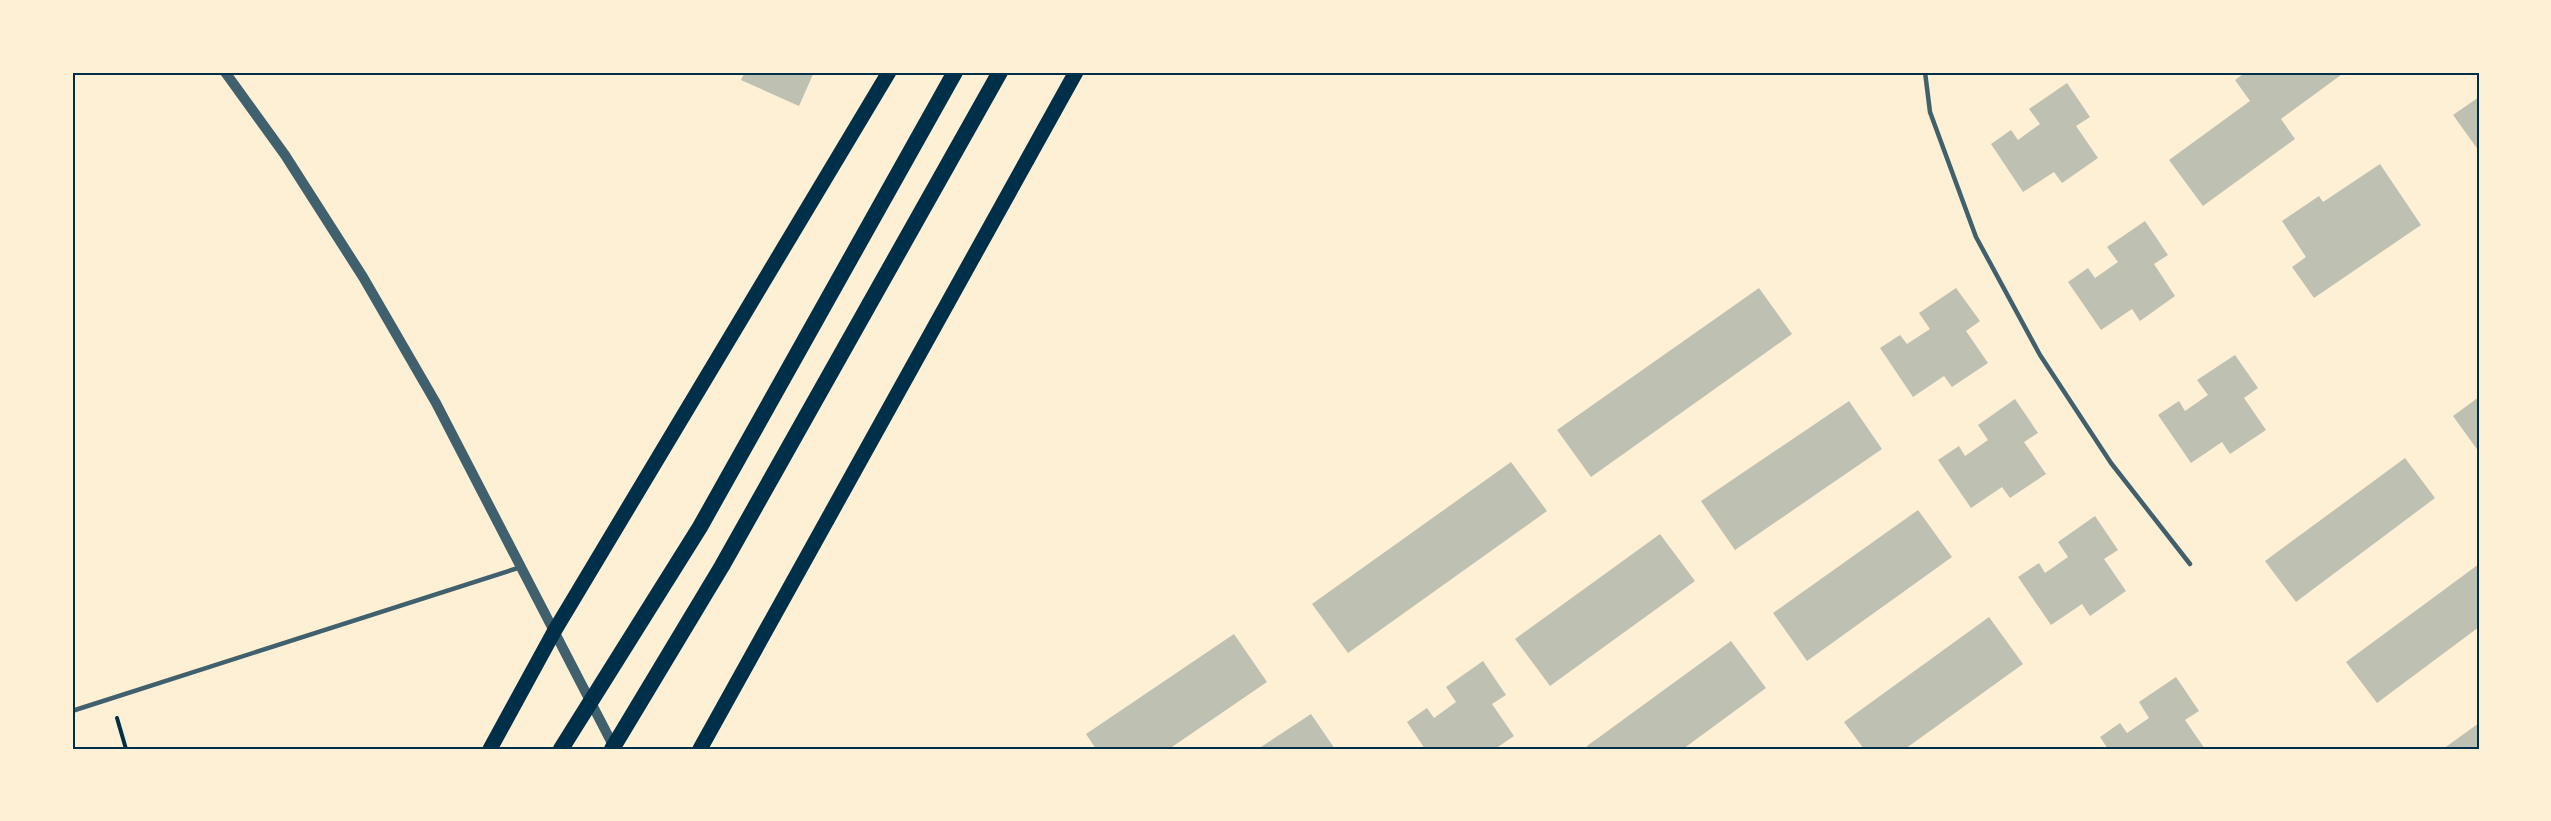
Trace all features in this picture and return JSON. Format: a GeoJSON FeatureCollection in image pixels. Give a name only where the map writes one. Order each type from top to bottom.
{"type":"FeatureCollection","features":[{"type":"Feature","properties":{"kind":"highway"},"geometry":{"type":"LineString","coordinates":[[561,749],[700,527],[955,72]]}},
{"type":"Feature","properties":{"kind":"highway"},"geometry":{"type":"LineString","coordinates":[[614,749],[722,566],[1000,72]]}},
{"type":"Feature","properties":{"kind":"main road"},"geometry":{"type":"LineString","coordinates":[[490,749],[555,630],[889,72]]}},
{"type":"Feature","properties":{"kind":"main road"},"geometry":{"type":"LineString","coordinates":[[700,749],[1076,72]]}},
{"type":"Feature","properties":{"kind":"street"},"geometry":{"type":"LineString","coordinates":[[225,72],[285,155],[363,277],[436,403],[555,630],[614,749]]}},
{"type":"Feature","properties":{"kind":"lane"},"geometry":{"type":"LineString","coordinates":[[1925,72],[1930,112],[1976,237],[2047,364],[2111,463],[2190,564]]}},
{"type":"Feature","properties":{"kind":"lane"},"geometry":{"type":"LineString","coordinates":[[72,711],[522,567]]}},
{"type":"Feature","properties":{"kind":"path"},"geometry":{"type":"LineString","coordinates":[[112,698],[126,749]]}},
{"type":"Feature","properties":{"kind":"building"},"geometry":{"type":"Polygon","coordinates":[[[745,72],[814,72],[799,106],[741,80],[745,72]]]}},
{"type":"Feature","properties":{"kind":"building"},"geometry":{"type":"Polygon","coordinates":[[[2246,72],[2345,72],[2281,119],[2295,139],[2203,206],[2169,160],[2250,101],[2235,80],[2246,72]]]}},
{"type":"Feature","properties":{"kind":"building"},"geometry":{"type":"Polygon","coordinates":[[[2067,83],[2090,117],[2076,126],[2098,158],[2062,183],[2054,172],[2023,192],[1991,144],[2011,130],[2018,140],[2040,124],[2029,109],[2067,83]]]}},
{"type":"Feature","properties":{"kind":"building"},"geometry":{"type":"Polygon","coordinates":[[[2479,97],[2479,151],[2453,115],[2479,97]]]}},
{"type":"Feature","properties":{"kind":"building"},"geometry":{"type":"Polygon","coordinates":[[[2380,164],[2421,225],[2314,298],[2292,267],[2306,257],[2282,221],[2319,196],[2323,202],[2380,164]]]}},
{"type":"Feature","properties":{"kind":"building"},"geometry":{"type":"Polygon","coordinates":[[[2145,221],[2168,255],[2154,264],[2175,296],[2140,321],[2132,309],[2101,330],[2068,282],[2088,268],[2095,278],[2118,262],[2107,247],[2145,221]]]}},
{"type":"Feature","properties":{"kind":"building"},"geometry":{"type":"Polygon","coordinates":[[[1759,288],[1792,334],[1591,477],[1557,430],[1759,288]]]}},
{"type":"Feature","properties":{"kind":"building"},"geometry":{"type":"Polygon","coordinates":[[[1956,288],[1980,321],[1966,331],[1988,363],[1952,387],[1944,376],[1913,397],[1880,348],[1900,335],[1907,344],[1930,329],[1919,313],[1956,288]]]}},
{"type":"Feature","properties":{"kind":"building"},"geometry":{"type":"Polygon","coordinates":[[[2235,355],[2258,388],[2244,398],[2266,430],[2230,454],[2222,442],[2191,463],[2158,415],[2179,401],[2185,411],[2208,395],[2197,380],[2235,355]]]}},
{"type":"Feature","properties":{"kind":"building"},"geometry":{"type":"Polygon","coordinates":[[[2479,397],[2479,452],[2453,416],[2479,397]]]}},
{"type":"Feature","properties":{"kind":"building"},"geometry":{"type":"Polygon","coordinates":[[[2015,399],[2038,433],[2024,442],[2046,474],[2010,498],[2002,487],[1971,508],[1938,460],[1959,446],[1965,456],[1988,440],[1978,425],[2015,399]]]}},
{"type":"Feature","properties":{"kind":"building"},"geometry":{"type":"Polygon","coordinates":[[[1849,401],[1882,449],[1735,550],[1701,501],[1849,401]]]}},
{"type":"Feature","properties":{"kind":"building"},"geometry":{"type":"Polygon","coordinates":[[[2405,458],[2435,498],[2296,602],[2265,561],[2405,458]]]}},
{"type":"Feature","properties":{"kind":"building"},"geometry":{"type":"Polygon","coordinates":[[[1511,462],[1547,511],[1348,653],[1312,604],[1511,462]]]}},
{"type":"Feature","properties":{"kind":"building"},"geometry":{"type":"Polygon","coordinates":[[[1918,510],[1952,557],[1807,661],[1773,613],[1918,510]]]}},
{"type":"Feature","properties":{"kind":"building"},"geometry":{"type":"Polygon","coordinates":[[[2095,516],[2118,550],[2104,559],[2126,591],[2090,616],[2082,604],[2051,625],[2018,577],[2039,563],[2045,573],[2068,557],[2058,542],[2095,516]]]}},
{"type":"Feature","properties":{"kind":"building"},"geometry":{"type":"Polygon","coordinates":[[[1660,534],[1695,581],[1550,686],[1515,639],[1660,534]]]}},
{"type":"Feature","properties":{"kind":"building"},"geometry":{"type":"Polygon","coordinates":[[[2479,564],[2479,627],[2377,703],[2346,662],[2479,564]]]}},
{"type":"Feature","properties":{"kind":"building"},"geometry":{"type":"Polygon","coordinates":[[[1989,617],[2023,664],[1905,749],[1864,749],[1844,722],[1989,617]]]}},
{"type":"Feature","properties":{"kind":"building"},"geometry":{"type":"Polygon","coordinates":[[[1234,634],[1267,682],[1169,749],[1096,749],[1086,734],[1234,634]]]}},
{"type":"Feature","properties":{"kind":"building"},"geometry":{"type":"Polygon","coordinates":[[[1731,641],[1766,688],[1683,749],[1589,749],[1587,746],[1731,641]]]}},
{"type":"Feature","properties":{"kind":"building"},"geometry":{"type":"Polygon","coordinates":[[[1483,661],[1506,695],[1492,704],[1514,736],[1495,749],[1425,749],[1407,722],[1427,708],[1434,718],[1456,702],[1446,687],[1483,661]]]}},
{"type":"Feature","properties":{"kind":"building"},"geometry":{"type":"Polygon","coordinates":[[[2176,677],[2199,711],[2185,720],[2205,749],[2108,749],[2100,737],[2120,723],[2127,733],[2149,718],[2139,702],[2176,677]]]}},
{"type":"Feature","properties":{"kind":"building"},"geometry":{"type":"Polygon","coordinates":[[[1311,714],[1335,749],[1258,749],[1311,714]]]}},
{"type":"Feature","properties":{"kind":"building"},"geometry":{"type":"Polygon","coordinates":[[[2479,723],[2479,749],[2443,749],[2479,723]]]}}]}
